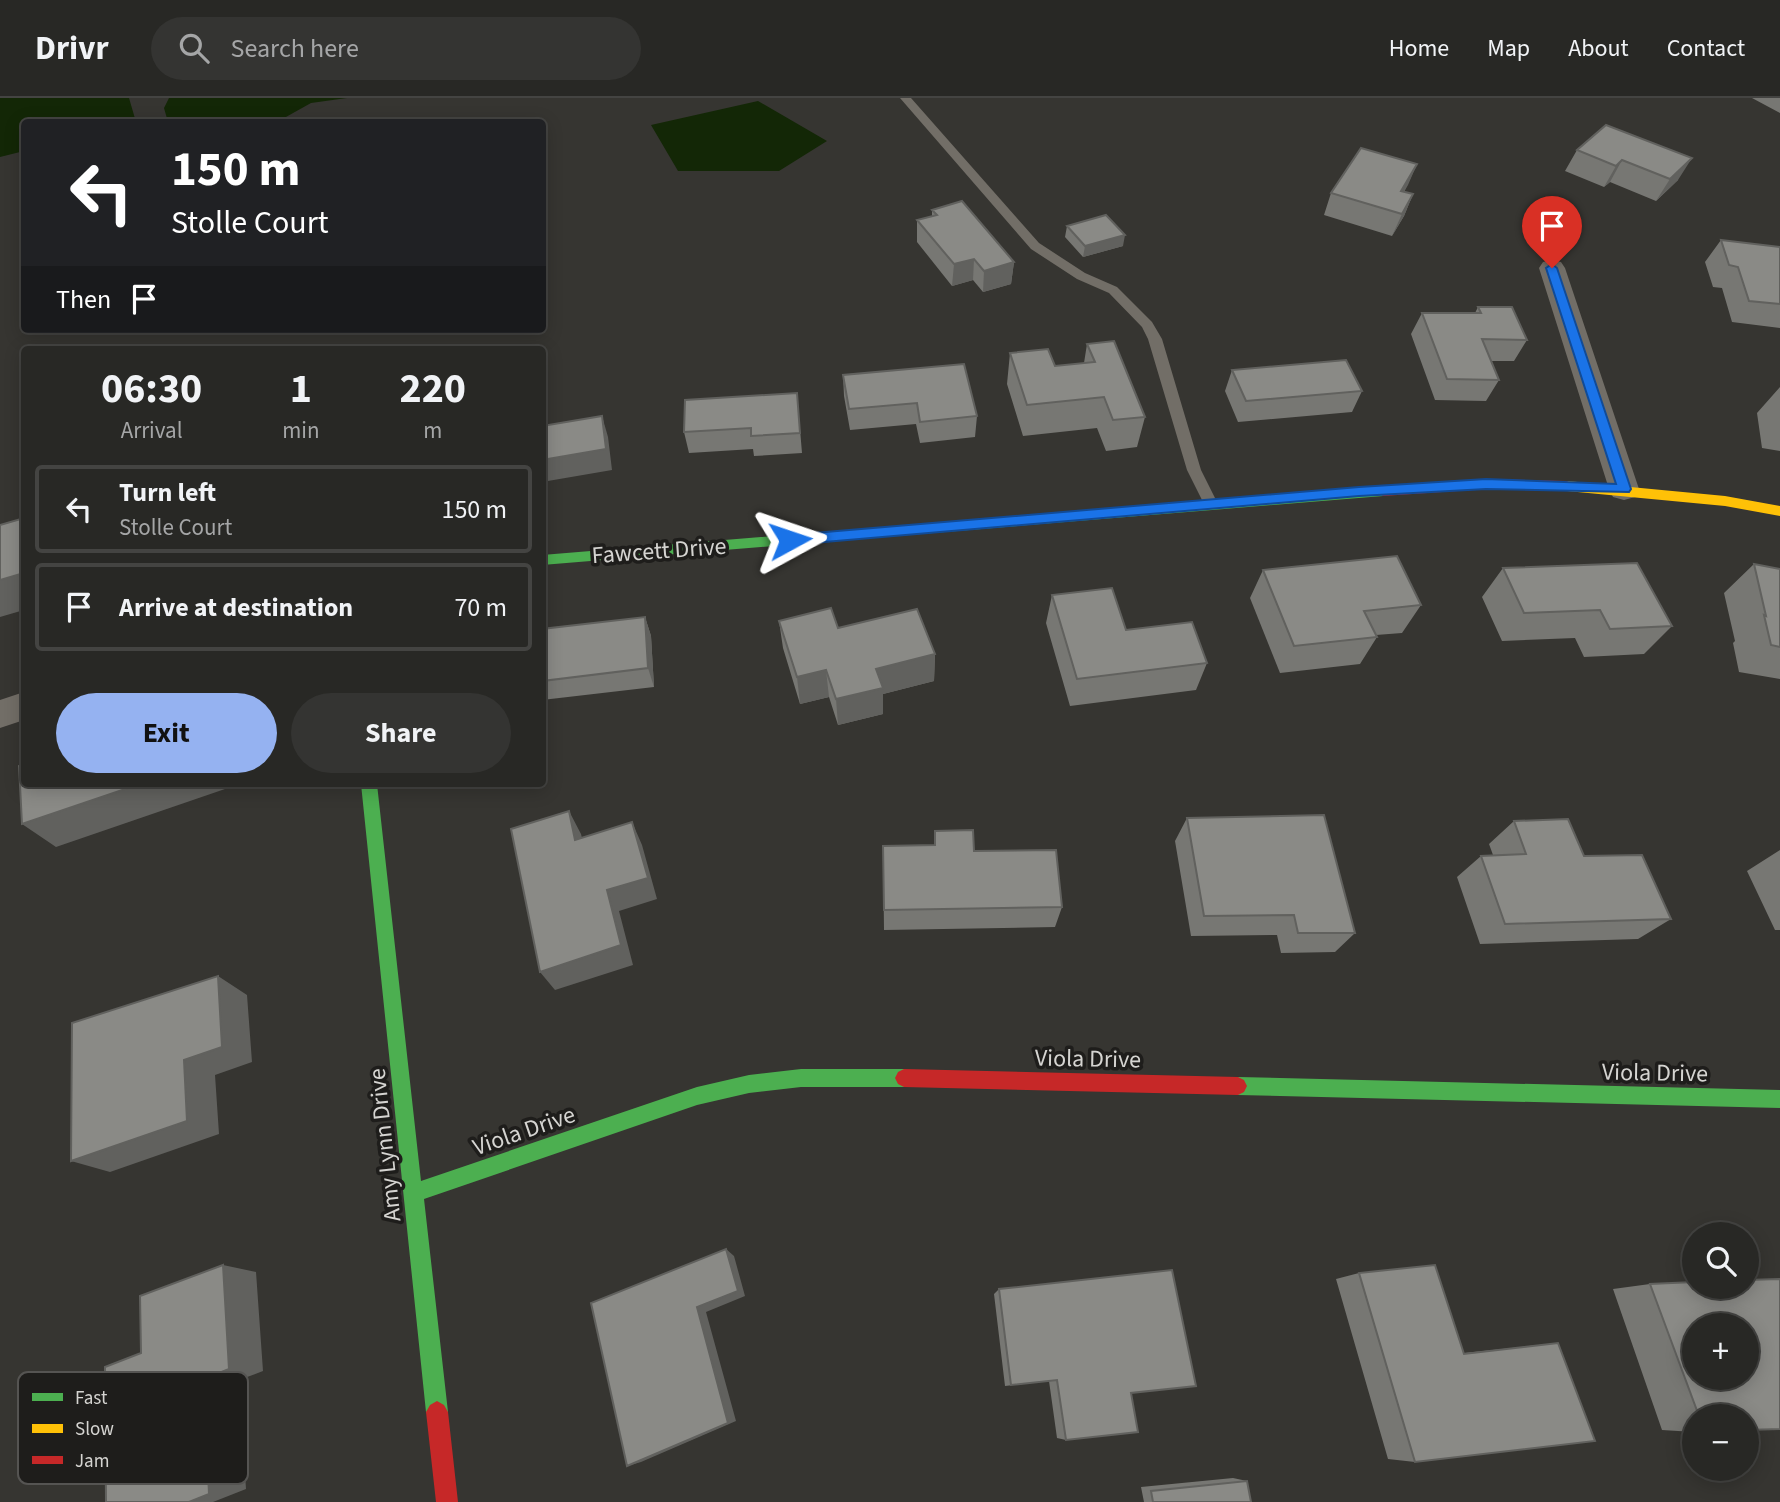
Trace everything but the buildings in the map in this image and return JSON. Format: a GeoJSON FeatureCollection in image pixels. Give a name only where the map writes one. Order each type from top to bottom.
{"type":"FeatureCollection","features":[{"type":"Feature","properties":{"kind":"street"},"geometry":{"type":"LineString","coordinates":[[1552,268],[1624,489]]}},
{"type":"Feature","properties":{"kind":"street","name":"Fawcett Drive"},"geometry":{"type":"LineString","coordinates":[[546,560],[1210,504],[1486,484],[1624,489],[1780,511]]}},
{"type":"Feature","properties":{"kind":"street"},"geometry":{"type":"LineString","coordinates":[[0,713],[21,707]]}},
{"type":"Feature","properties":{"kind":"street","name":"Amy Lynn Drive"},"geometry":{"type":"LineString","coordinates":[[369,787],[447,1502]]}},
{"type":"Feature","properties":{"kind":"street","name":"Viola Drive"},"geometry":{"type":"LineString","coordinates":[[413,1193],[697,1096],[749,1084],[800,1078],[923,1078],[1780,1099]]}},
{"type":"Feature","properties":{"kind":"lane"},"geometry":{"type":"LineString","coordinates":[[905,98],[1035,246],[1081,276],[1113,290],[1147,325],[1158,350],[1194,470],[1210,504]]}},
{"type":"Feature","properties":{"kind":"shaded area"},"geometry":{"type":"Polygon","coordinates":[[[0,98],[129,98],[135,119],[21,119],[21,152],[0,157],[0,98]]]}},
{"type":"Feature","properties":{"kind":"shaded area"},"geometry":{"type":"Polygon","coordinates":[[[169,98],[347,98],[311,103],[282,119],[167,119],[164,108],[169,98]]]}},
{"type":"Feature","properties":{"kind":"shaded area"},"geometry":{"type":"Polygon","coordinates":[[[758,101],[827,141],[779,171],[678,171],[651,125],[758,101]]]}},
{"type":"Feature","properties":{"kind":"traffic: fast"},"geometry":{"type":"LineString","coordinates":[[546,560],[1383,491]]}},
{"type":"Feature","properties":{"kind":"traffic: fast"},"geometry":{"type":"LineString","coordinates":[[369,787],[437,1412]]}},
{"type":"Feature","properties":{"kind":"traffic: fast"},"geometry":{"type":"LineString","coordinates":[[413,1193],[697,1096],[749,1084],[801,1078],[904,1078]]}},
{"type":"Feature","properties":{"kind":"traffic: fast"},"geometry":{"type":"LineString","coordinates":[[1238,1086],[1780,1099]]}},
{"type":"Feature","properties":{"kind":"traffic: slow"},"geometry":{"type":"LineString","coordinates":[[1567,486],[1725,501],[1780,511]]}},
{"type":"Feature","properties":{"kind":"traffic: jam"},"geometry":{"type":"LineString","coordinates":[[1383,491],[1487,484],[1567,486]]}},
{"type":"Feature","properties":{"kind":"traffic: jam"},"geometry":{"type":"LineString","coordinates":[[904,1078],[1238,1086]]}},
{"type":"Feature","properties":{"kind":"traffic: jam"},"geometry":{"type":"LineString","coordinates":[[437,1412],[447,1502]]}},
{"type":"Feature","properties":{"kind":"route"},"geometry":{"type":"LineString","coordinates":[[790,540],[1359,492],[1486,484],[1624,489],[1552,268]]}}]}
